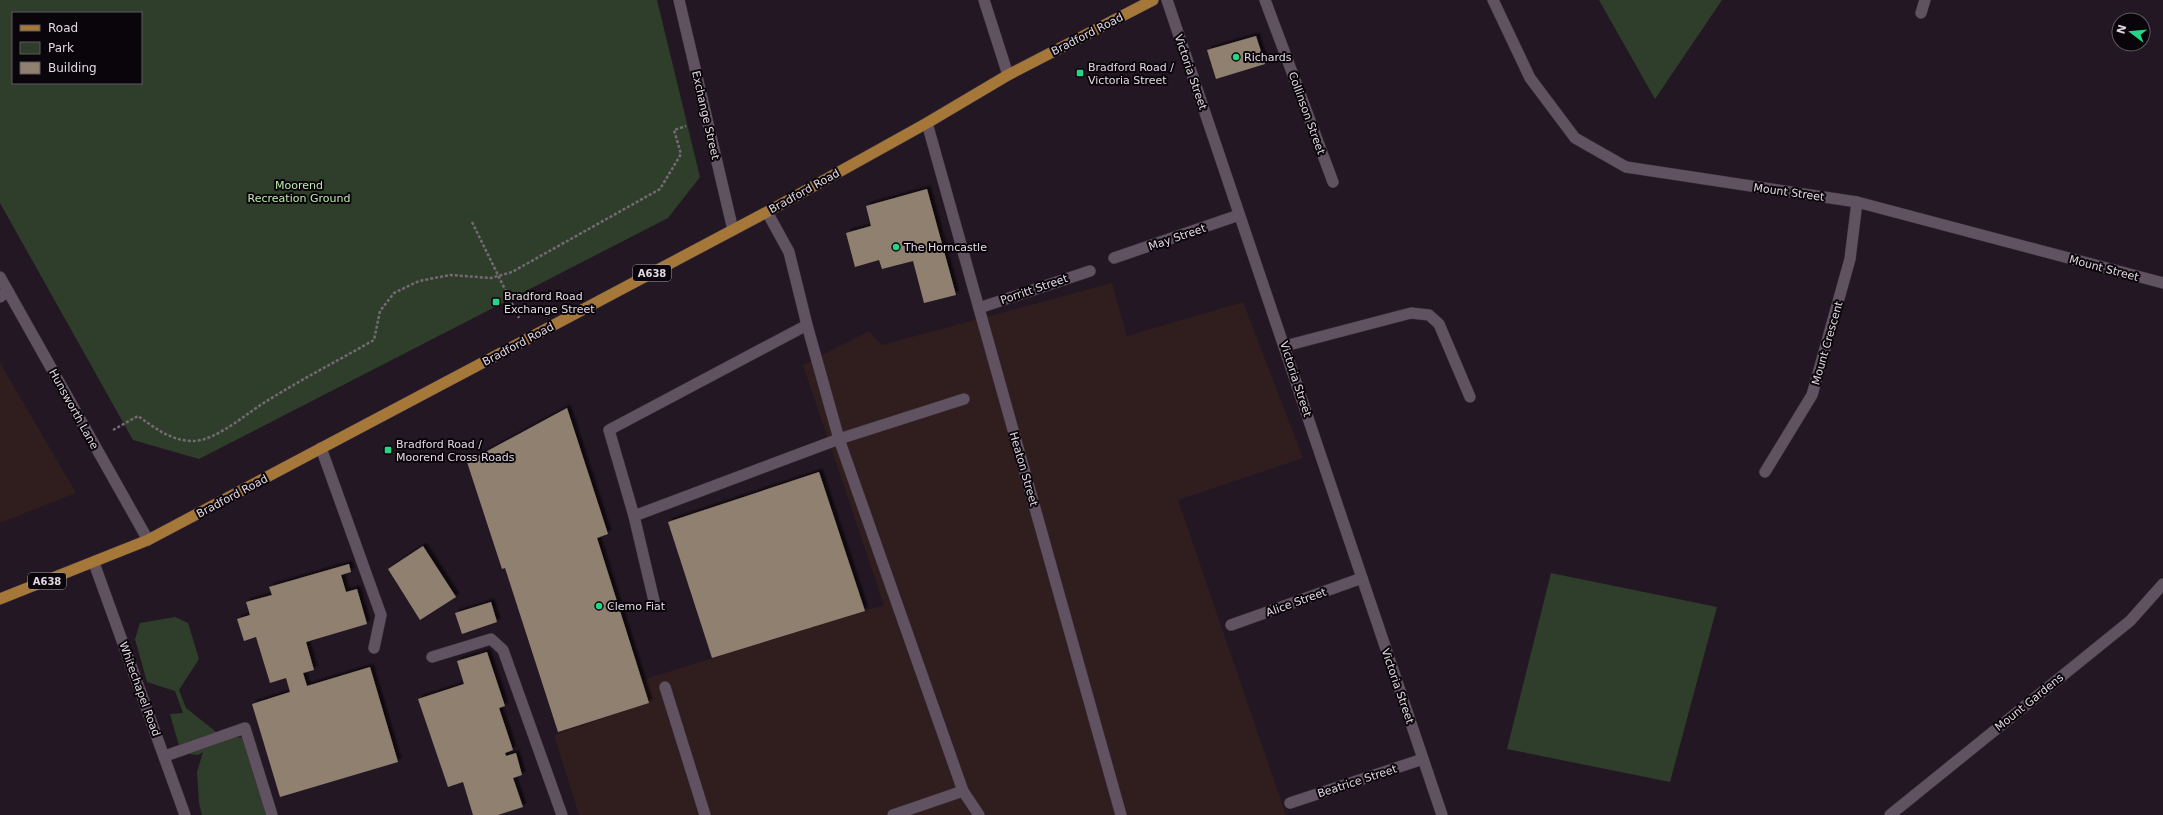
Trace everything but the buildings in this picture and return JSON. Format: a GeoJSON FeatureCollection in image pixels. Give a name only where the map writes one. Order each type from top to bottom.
{"type":"FeatureCollection","features":[{"type":"Feature","properties":{"kind":"main road","name":"Bradford Road"},"geometry":{"type":"LineString","coordinates":[[0,599],[94,563],[148,540],[767,212],[927,123],[1008,75],[1153,0]]}},
{"type":"Feature","properties":{"kind":"street","name":"Exchange Street"},"geometry":{"type":"LineString","coordinates":[[679,0],[733,230]]}},
{"type":"Feature","properties":{"kind":"street"},"geometry":{"type":"LineString","coordinates":[[984,0],[1008,75]]}},
{"type":"Feature","properties":{"kind":"street","name":"Victoria Street"},"geometry":{"type":"LineString","coordinates":[[1167,0],[1239,215],[1285,346],[1423,759]]}},
{"type":"Feature","properties":{"kind":"street","name":"Collinson Street"},"geometry":{"type":"LineString","coordinates":[[1265,0],[1333,182]]}},
{"type":"Feature","properties":{"kind":"street","name":"Mount Street"},"geometry":{"type":"LineString","coordinates":[[1493,0],[1530,78],[1575,138],[1626,167],[1857,202],[2163,283]]}},
{"type":"Feature","properties":{"kind":"street"},"geometry":{"type":"LineString","coordinates":[[1921,13],[1925,0]]}},
{"type":"Feature","properties":{"kind":"street","name":"Heaton Street"},"geometry":{"type":"LineString","coordinates":[[927,123],[1121,815]]}},
{"type":"Feature","properties":{"kind":"street","name":"Mount Crescent"},"geometry":{"type":"LineString","coordinates":[[1765,472],[1812,395],[1850,259],[1857,202]]}},
{"type":"Feature","properties":{"kind":"street"},"geometry":{"type":"LineString","coordinates":[[767,212],[789,252],[807,325],[839,439],[963,791],[979,815]]}},
{"type":"Feature","properties":{"kind":"street","name":"May Street"},"geometry":{"type":"LineString","coordinates":[[1114,258],[1239,215]]}},
{"type":"Feature","properties":{"kind":"street","name":"Porritt Street"},"geometry":{"type":"LineString","coordinates":[[979,308],[1090,271]]}},
{"type":"Feature","properties":{"kind":"street","name":"Hunsworth Lane"},"geometry":{"type":"LineString","coordinates":[[0,277],[4,294],[148,540]]}},
{"type":"Feature","properties":{"kind":"street"},"geometry":{"type":"LineString","coordinates":[[1285,346],[1411,313],[1429,315],[1439,324],[1470,397]]}},
{"type":"Feature","properties":{"kind":"street"},"geometry":{"type":"LineString","coordinates":[[655,605],[634,516],[609,430],[807,325]]}},
{"type":"Feature","properties":{"kind":"street"},"geometry":{"type":"LineString","coordinates":[[634,516],[839,439],[964,399]]}},
{"type":"Feature","properties":{"kind":"street"},"geometry":{"type":"LineString","coordinates":[[321,448],[381,615],[374,648]]}},
{"type":"Feature","properties":{"kind":"street","name":"Whitechapel Road"},"geometry":{"type":"LineString","coordinates":[[94,563],[165,756],[185,815]]}},
{"type":"Feature","properties":{"kind":"street","name":"Alice Street"},"geometry":{"type":"LineString","coordinates":[[1231,625],[1362,578]]}},
{"type":"Feature","properties":{"kind":"street","name":"Mount Gardens"},"geometry":{"type":"LineString","coordinates":[[1890,815],[2130,622],[2163,584]]}},
{"type":"Feature","properties":{"kind":"street"},"geometry":{"type":"LineString","coordinates":[[432,657],[491,639],[503,650],[562,815]]}},
{"type":"Feature","properties":{"kind":"street"},"geometry":{"type":"LineString","coordinates":[[665,687],[705,815]]}},
{"type":"Feature","properties":{"kind":"street"},"geometry":{"type":"LineString","coordinates":[[165,756],[245,728],[272,815]]}},
{"type":"Feature","properties":{"kind":"street"},"geometry":{"type":"LineString","coordinates":[[1423,759],[1442,815]]}},
{"type":"Feature","properties":{"kind":"street","name":"Beatrice Street"},"geometry":{"type":"LineString","coordinates":[[1290,802],[1423,759]]}},
{"type":"Feature","properties":{"kind":"street"},"geometry":{"type":"LineString","coordinates":[[893,815],[963,791]]}},
{"type":"Feature","properties":{"kind":"path"},"geometry":{"type":"LineString","coordinates":[[124,424],[138,416],[161,432],[176,439],[193,441],[207,439],[269,399],[374,340],[380,311],[394,293],[419,281],[450,275],[491,278],[512,272],[660,189],[682,154],[674,130],[688,126]]}},
{"type":"Feature","properties":{"kind":"path"},"geometry":{"type":"LineString","coordinates":[[472,222],[509,299]]}},
{"type":"Feature","properties":{"kind":"shaded area"},"geometry":{"type":"Polygon","coordinates":[[[1112,283],[1127,336],[1243,302],[1303,458],[1178,500],[1286,815],[579,815],[554,735],[649,703],[642,680],[884,605],[803,365],[869,331],[882,345],[1112,283]]]}},
{"type":"Feature","properties":{"kind":"shaded area"},"geometry":{"type":"Polygon","coordinates":[[[0,363],[76,493],[0,523],[0,363]]]}},
{"type":"Feature","properties":{"kind":"green space","name":"Moorend Recreation Ground"},"geometry":{"type":"Polygon","coordinates":[[[0,0],[657,0],[700,177],[668,218],[199,459],[133,440],[0,203],[0,0]]]}},
{"type":"Feature","properties":{"kind":"green space"},"geometry":{"type":"Polygon","coordinates":[[[1599,0],[1722,0],[1655,99],[1599,0]]]}},
{"type":"Feature","properties":{"kind":"green space"},"geometry":{"type":"Polygon","coordinates":[[[1551,573],[1717,607],[1670,782],[1507,749],[1551,573]]]}},
{"type":"Feature","properties":{"kind":"green space"},"geometry":{"type":"Polygon","coordinates":[[[175,617],[188,623],[199,659],[179,690],[186,708],[220,735],[244,738],[275,815],[202,815],[199,803],[197,772],[203,752],[198,755],[181,753],[170,714],[183,713],[175,691],[147,682],[135,639],[140,623],[175,617]]]}},
{"type":"Feature","properties":{"kind":"place","name":"Richards"},"geometry":{"type":"Point","coordinates":[1236,57]}},
{"type":"Feature","properties":{"kind":"place","name":"Bradford Road / Victoria Street"},"geometry":{"type":"Point","coordinates":[1080,73]}},
{"type":"Feature","properties":{"kind":"place","name":"The Horncastle"},"geometry":{"type":"Point","coordinates":[896,247]}},
{"type":"Feature","properties":{"kind":"place","name":"Bradford Road Exchange Street"},"geometry":{"type":"Point","coordinates":[496,302]}},
{"type":"Feature","properties":{"kind":"place","name":"Bradford Road / Moorend Cross Roads"},"geometry":{"type":"Point","coordinates":[388,450]}},
{"type":"Feature","properties":{"kind":"place","name":"Clemo Fiat"},"geometry":{"type":"Point","coordinates":[599,606]}}]}
